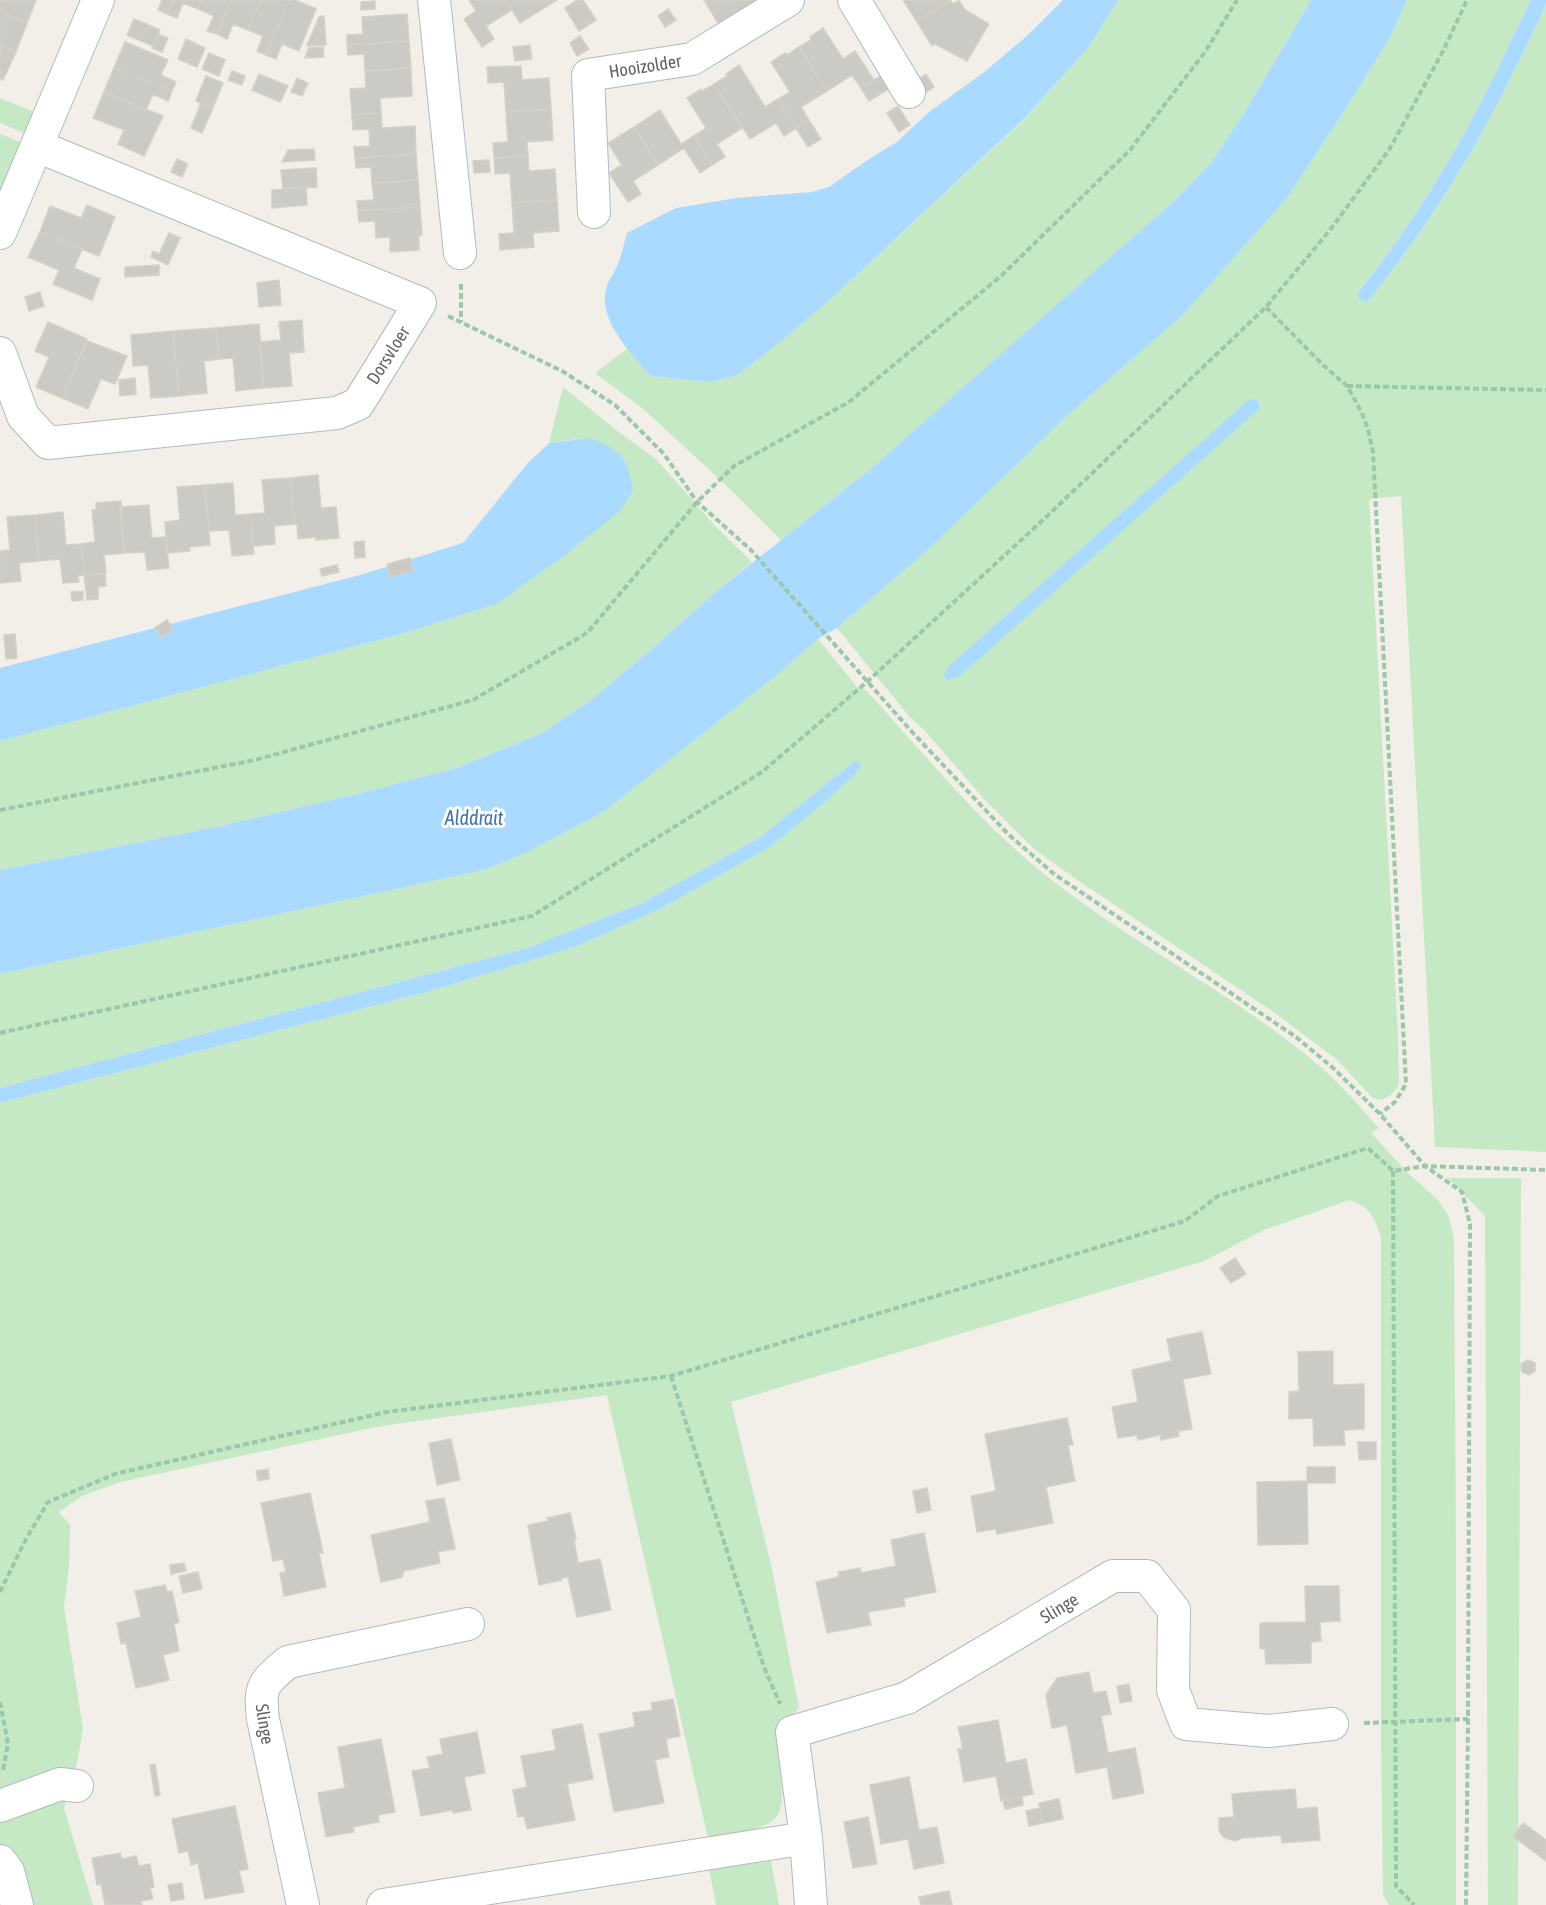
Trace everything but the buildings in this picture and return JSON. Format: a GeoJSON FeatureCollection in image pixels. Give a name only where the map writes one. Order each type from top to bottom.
{"type":"FeatureCollection","features":[{"type":"Feature","properties":{"kind":"street"},"geometry":{"type":"LineString","coordinates":[[0,233],[98,0]]}},
{"type":"Feature","properties":{"kind":"street"},"geometry":{"type":"LineString","coordinates":[[434,0],[460,253]]}},
{"type":"Feature","properties":{"kind":"street","name":"Hooizolder"},"geometry":{"type":"LineString","coordinates":[[594,212],[588,75],[692,59],[788,0]]}},
{"type":"Feature","properties":{"kind":"street"},"geometry":{"type":"LineString","coordinates":[[854,0],[909,92]]}},
{"type":"Feature","properties":{"kind":"street"},"geometry":{"type":"LineString","coordinates":[[37,147],[420,303]]}},
{"type":"Feature","properties":{"kind":"street","name":"Dorsvloer"},"geometry":{"type":"LineString","coordinates":[[0,353],[23,416],[48,443],[337,413],[358,404],[420,303]]}},
{"type":"Feature","properties":{"kind":"street","name":"Slinge"},"geometry":{"type":"LineString","coordinates":[[792,1732],[907,1698],[1113,1576],[1147,1576],[1174,1610],[1173,1690],[1186,1724],[1268,1731],[1332,1724]]}},
{"type":"Feature","properties":{"kind":"street","name":"Slinge"},"geometry":{"type":"LineString","coordinates":[[303,1905],[263,1719],[260,1697],[267,1680],[288,1662],[468,1624]]}},
{"type":"Feature","properties":{"kind":"street"},"geometry":{"type":"LineString","coordinates":[[792,1732],[806,1838],[811,1905]]}},
{"type":"Feature","properties":{"kind":"street"},"geometry":{"type":"LineString","coordinates":[[0,1806],[60,1784],[77,1786]]}},
{"type":"Feature","properties":{"kind":"street"},"geometry":{"type":"LineString","coordinates":[[383,1905],[519,1894],[806,1838]]}},
{"type":"Feature","properties":{"kind":"street"},"geometry":{"type":"LineString","coordinates":[[0,1861],[8,1871],[17,1905]]}},
{"type":"Feature","properties":{"kind":"path"},"geometry":{"type":"LineString","coordinates":[[0,810],[255,760],[472,700],[586,633],[697,502],[734,466],[849,402],[1001,276],[1130,150],[1205,52],[1237,0]]}},
{"type":"Feature","properties":{"kind":"path"},"geometry":{"type":"LineString","coordinates":[[0,1033],[532,916],[762,772],[868,681],[1043,520],[1266,307],[1330,230],[1389,150],[1443,51],[1467,0]]}},
{"type":"Feature","properties":{"kind":"path"},"geometry":{"type":"LineString","coordinates":[[420,303],[562,371],[615,405],[664,454],[697,502],[750,549],[971,797],[1008,834],[1054,873],[1296,1037],[1332,1067],[1380,1114],[1425,1166],[1462,1192],[1470,1224],[1466,1905]]}},
{"type":"Feature","properties":{"kind":"path"},"geometry":{"type":"LineString","coordinates":[[1266,307],[1347,386],[1361,411],[1373,452],[1406,1084],[1395,1102],[1380,1114]]}},
{"type":"Feature","properties":{"kind":"path"},"geometry":{"type":"LineString","coordinates":[[1347,386],[1546,390]]}},
{"type":"Feature","properties":{"kind":"path"},"geometry":{"type":"LineString","coordinates":[[0,1592],[26,1539],[48,1502],[115,1474],[387,1412],[671,1376],[1185,1221],[1218,1196],[1368,1148],[1393,1171],[1396,1886],[1414,1905]]}},
{"type":"Feature","properties":{"kind":"path"},"geometry":{"type":"LineString","coordinates":[[1393,1171],[1425,1166],[1546,1170]]}},
{"type":"Feature","properties":{"kind":"path"},"geometry":{"type":"LineString","coordinates":[[671,1376],[764,1667],[792,1732]]}},
{"type":"Feature","properties":{"kind":"path"},"geometry":{"type":"LineString","coordinates":[[0,1702],[8,1744],[2,1775]]}},
{"type":"Feature","properties":{"kind":"path"},"geometry":{"type":"LineString","coordinates":[[1332,1724],[1468,1719]]}},
{"type":"Feature","properties":{"kind":"green space"},"geometry":{"type":"Polygon","coordinates":[[[1118,0],[1311,0],[1246,110],[1211,163],[1174,201],[950,401],[872,468],[781,540],[727,486],[641,407],[595,373],[627,349],[652,376],[710,382],[738,375],[832,298],[1025,119],[1088,48],[1118,0]]]}},
{"type":"Feature","properties":{"kind":"green space"},"geometry":{"type":"Polygon","coordinates":[[[1407,0],[1530,0],[1486,93],[1454,152],[1399,237],[1358,291],[1368,301],[1390,274],[1449,190],[1500,100],[1546,3],[1546,1152],[1435,1147],[1401,496],[1369,499],[1398,1036],[1399,1084],[1384,1099],[1372,1097],[1336,1059],[1275,1013],[1034,849],[985,800],[925,731],[909,716],[837,628],[930,548],[1069,414],[1183,315],[1287,198],[1391,36],[1407,0]]]}},
{"type":"Feature","properties":{"kind":"green space"},"geometry":{"type":"Polygon","coordinates":[[[0,98],[34,112],[24,133],[0,123],[0,98]]]}},
{"type":"Feature","properties":{"kind":"green space"},"geometry":{"type":"Polygon","coordinates":[[[0,134],[35,148],[0,233],[0,134]]]}},
{"type":"Feature","properties":{"kind":"green space"},"geometry":{"type":"Polygon","coordinates":[[[563,387],[657,460],[718,529],[752,562],[590,701],[542,733],[457,768],[221,826],[0,870],[0,741],[401,634],[497,604],[576,439],[549,443],[563,387]]]}},
{"type":"Feature","properties":{"kind":"green space"},"geometry":{"type":"Polygon","coordinates":[[[818,639],[857,687],[866,690],[956,790],[1028,861],[1087,906],[1258,1019],[1323,1069],[1379,1128],[1371,1133],[1409,1174],[1438,1200],[1449,1217],[1454,1239],[1456,1905],[1389,1905],[1383,1894],[1381,1237],[1371,1214],[1362,1206],[1349,1200],[1264,1230],[1204,1261],[731,1402],[772,1569],[799,1708],[786,1722],[778,1743],[782,1794],[778,1815],[764,1826],[748,1831],[708,1838],[607,1395],[381,1426],[120,1482],[82,1496],[59,1512],[70,1525],[69,1566],[64,1607],[83,1729],[77,1763],[64,1808],[93,1905],[22,1905],[0,1852],[0,1103],[430,991],[575,947],[660,909],[770,847],[855,761],[759,838],[642,903],[527,948],[0,1088],[0,974],[484,870],[526,853],[605,811],[772,679],[818,639]]]}},
{"type":"Feature","properties":{"kind":"green space"},"geometry":{"type":"Polygon","coordinates":[[[1448,1178],[1521,1178],[1518,1905],[1488,1905],[1485,1216],[1448,1178]]]}},
{"type":"Feature","properties":{"kind":"green space"},"geometry":{"type":"Polygon","coordinates":[[[771,1861],[779,1905],[716,1905],[709,1869],[771,1861]]]}},
{"type":"Feature","properties":{"kind":"water"},"geometry":{"type":"Polygon","coordinates":[[[1063,0],[1118,0],[1088,48],[1025,118],[832,298],[784,339],[738,375],[710,382],[651,376],[626,348],[612,325],[605,301],[606,289],[618,264],[627,233],[676,208],[737,198],[812,192],[829,187],[897,142],[929,112],[983,73],[1027,36],[1063,0]]]}},
{"type":"Feature","properties":{"kind":"water","name":"Alddrait"},"geometry":{"type":"Polygon","coordinates":[[[1311,0],[1407,0],[1391,36],[1287,198],[1183,315],[1069,414],[930,548],[837,628],[818,639],[772,679],[605,811],[526,853],[484,870],[0,974],[0,870],[221,826],[457,768],[542,733],[590,701],[718,590],[872,468],[1174,201],[1211,163],[1246,110],[1311,0]]]}},
{"type":"Feature","properties":{"kind":"water"},"geometry":{"type":"Polygon","coordinates":[[[1530,0],[1546,0],[1546,3],[1500,100],[1448,190],[1410,246],[1368,301],[1363,301],[1359,298],[1358,292],[1399,238],[1454,152],[1486,93],[1530,0]]]}},
{"type":"Feature","properties":{"kind":"water"},"geometry":{"type":"Polygon","coordinates":[[[1250,399],[1259,401],[1259,409],[960,676],[947,680],[944,675],[949,666],[1250,399]]]}},
{"type":"Feature","properties":{"kind":"water"},"geometry":{"type":"Polygon","coordinates":[[[591,438],[622,457],[626,463],[633,491],[621,510],[565,555],[497,604],[401,634],[0,741],[0,668],[360,575],[463,543],[527,464],[549,443],[591,438]]]}},
{"type":"Feature","properties":{"kind":"water"},"geometry":{"type":"Polygon","coordinates":[[[855,761],[860,762],[861,766],[855,774],[770,847],[660,909],[575,947],[430,991],[0,1103],[0,1088],[527,948],[642,903],[759,838],[855,761]]]}}]}
